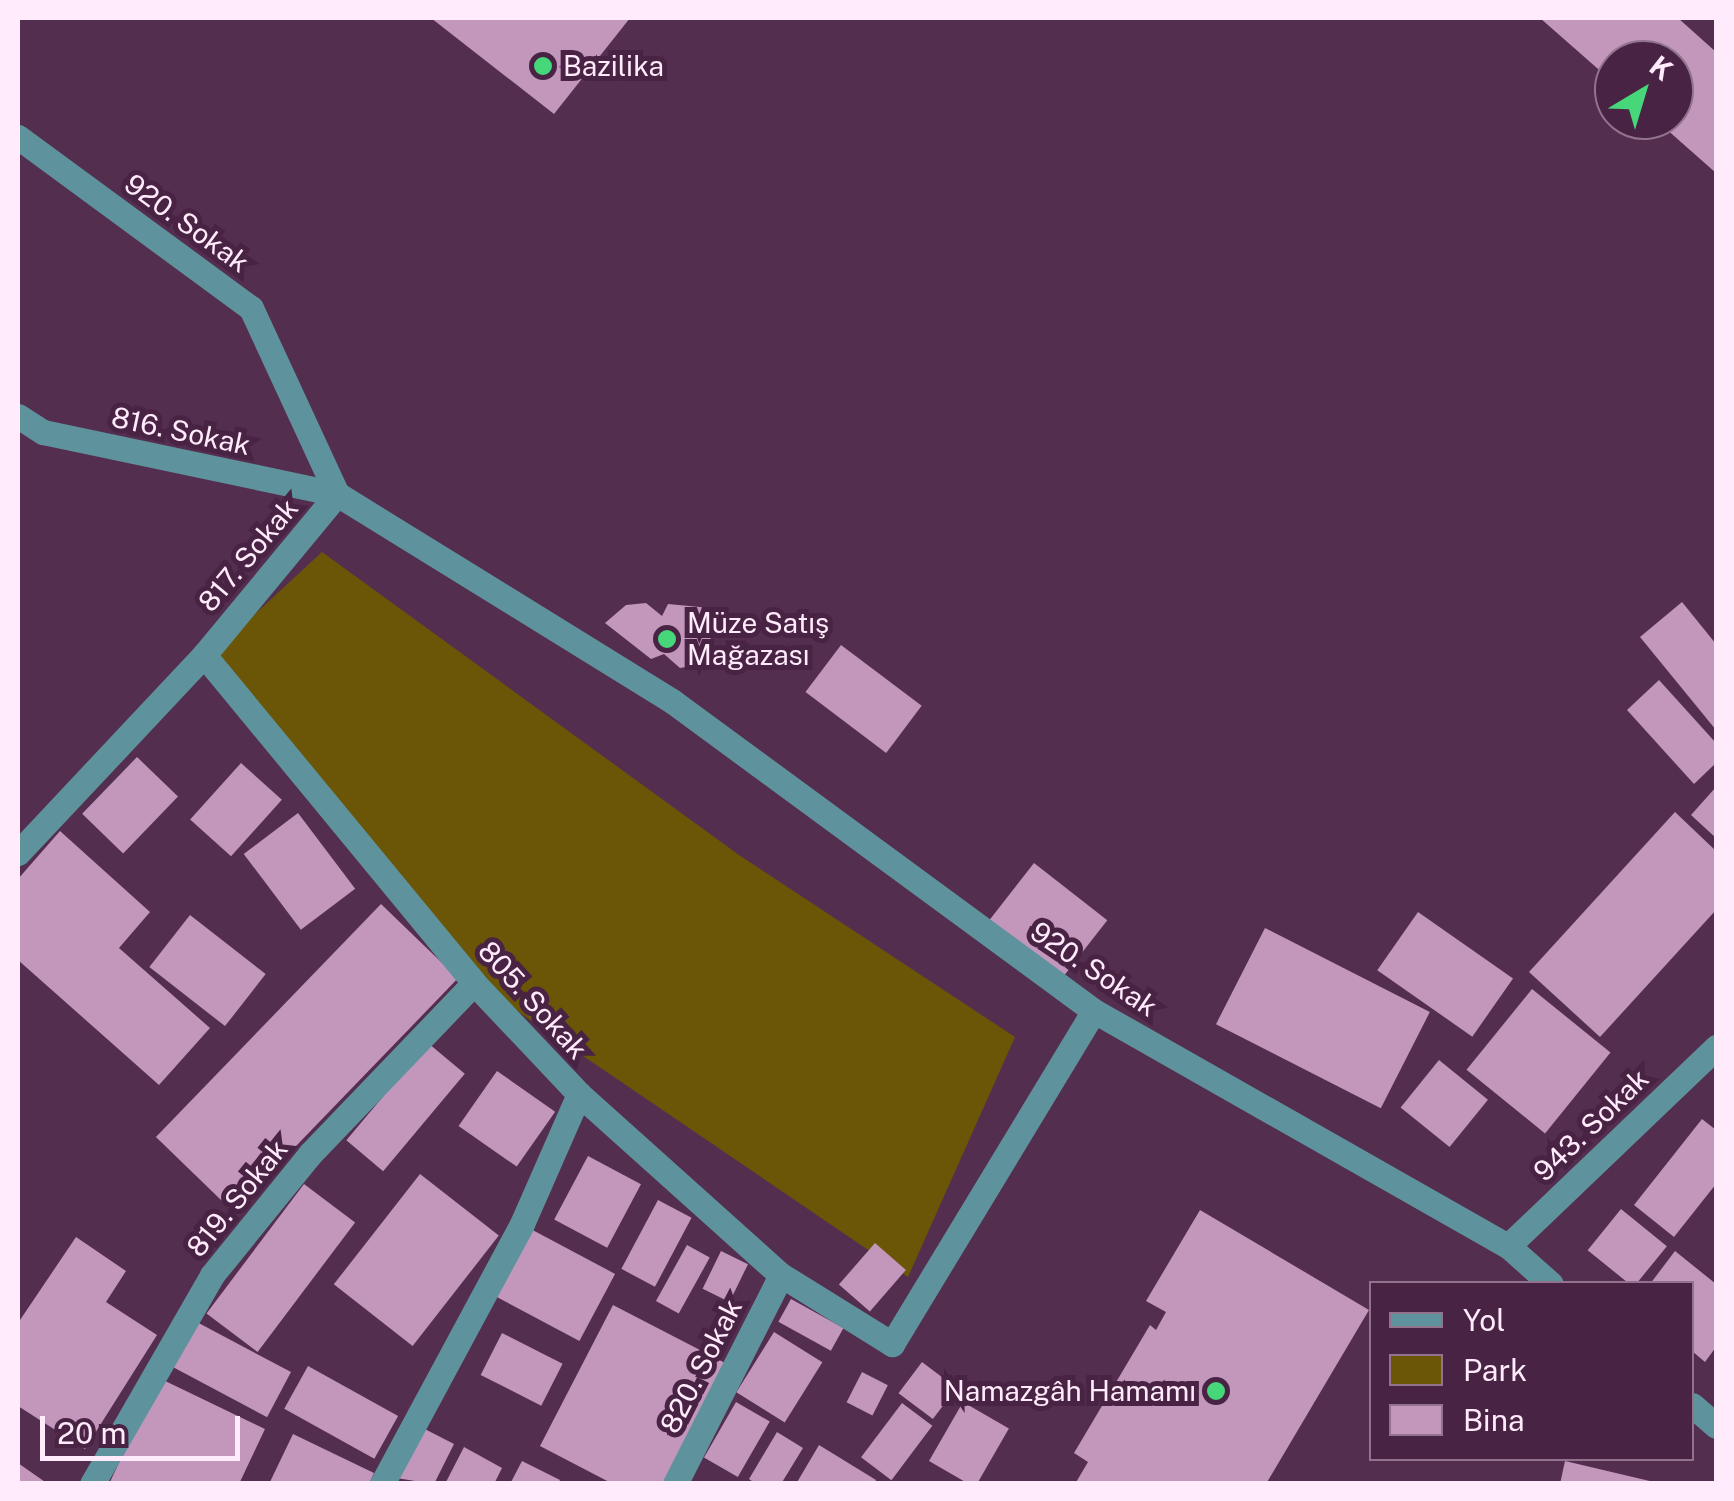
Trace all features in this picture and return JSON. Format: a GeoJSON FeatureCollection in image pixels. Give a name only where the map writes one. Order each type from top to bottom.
{"type":"FeatureCollection","features":[{"type":"Feature","properties":{"kind":"street","name":"920. Sokak"},"geometry":{"type":"LineString","coordinates":[[18,137],[251,308],[337,494]]}},
{"type":"Feature","properties":{"kind":"street","name":"816. Sokak"},"geometry":{"type":"LineString","coordinates":[[18,416],[43,432],[337,494]]}},
{"type":"Feature","properties":{"kind":"street","name":"817. Sokak"},"geometry":{"type":"LineString","coordinates":[[18,852],[204,655],[337,494],[672,702]]}},
{"type":"Feature","properties":{"kind":"street","name":"805. Sokak"},"geometry":{"type":"LineString","coordinates":[[204,655],[474,983],[579,1094],[522,1224],[382,1484]]}},
{"type":"Feature","properties":{"kind":"street","name":"920. Sokak"},"geometry":{"type":"LineString","coordinates":[[672,702],[1094,1012],[1508,1246],[1548,1281]]}},
{"type":"Feature","properties":{"kind":"street","name":"819. Sokak"},"geometry":{"type":"LineString","coordinates":[[92,1484],[212,1275],[310,1154],[474,983]]}},
{"type":"Feature","properties":{"kind":"street"},"geometry":{"type":"LineString","coordinates":[[579,1094],[781,1275],[892,1344],[1094,1012]]}},
{"type":"Feature","properties":{"kind":"street","name":"943. Sokak"},"geometry":{"type":"LineString","coordinates":[[1508,1246],[1716,1047]]}},
{"type":"Feature","properties":{"kind":"street","name":"820. Sokak"},"geometry":{"type":"LineString","coordinates":[[675,1484],[781,1275]]}},
{"type":"Feature","properties":{"kind":"street"},"geometry":{"type":"LineString","coordinates":[[1694,1407],[1716,1426]]}},
{"type":"Feature","properties":{"kind":"green space"},"geometry":{"type":"Polygon","coordinates":[[[322,552],[739,855],[1015,1037],[908,1277],[501,1000],[211,655],[322,552]]]}},
{"type":"Feature","properties":{"kind":"building","name":"Bazilika"},"geometry":{"type":"Polygon","coordinates":[[[431,18],[630,18],[554,114],[431,18]]]}},
{"type":"Feature","properties":{"kind":"building"},"geometry":{"type":"Polygon","coordinates":[[[1540,18],[1678,18],[1716,52],[1716,173],[1679,140],[1694,140],[1694,40],[1594,40],[1594,65],[1540,18]]]}},
{"type":"Feature","properties":{"kind":"building"},"geometry":{"type":"Polygon","coordinates":[[[1682,602],[1716,644],[1716,730],[1640,637],[1682,602]]]}},
{"type":"Feature","properties":{"kind":"building","name":"Müze Satış Mağazası"},"geometry":{"type":"Polygon","coordinates":[[[646,603],[662,616],[668,604],[710,608],[711,663],[680,668],[664,654],[651,659],[605,623],[626,605],[646,603]]]}},
{"type":"Feature","properties":{"kind":"building"},"geometry":{"type":"Polygon","coordinates":[[[841,645],[922,706],[886,753],[805,692],[841,645]]]}},
{"type":"Feature","properties":{"kind":"building"},"geometry":{"type":"Polygon","coordinates":[[[1659,680],[1716,743],[1716,763],[1694,784],[1627,710],[1659,680]]]}},
{"type":"Feature","properties":{"kind":"building"},"geometry":{"type":"Polygon","coordinates":[[[137,757],[178,797],[123,853],[82,814],[137,757]]]}},
{"type":"Feature","properties":{"kind":"building"},"geometry":{"type":"Polygon","coordinates":[[[241,763],[282,800],[231,856],[190,819],[241,763]]]}},
{"type":"Feature","properties":{"kind":"building"},"geometry":{"type":"Polygon","coordinates":[[[1716,787],[1716,838],[1691,815],[1716,787]]]}},
{"type":"Feature","properties":{"kind":"building"},"geometry":{"type":"Polygon","coordinates":[[[1675,812],[1716,851],[1716,910],[1600,1037],[1529,972],[1675,812]]]}},
{"type":"Feature","properties":{"kind":"building"},"geometry":{"type":"Polygon","coordinates":[[[298,813],[355,889],[301,930],[244,854],[298,813]]]}},
{"type":"Feature","properties":{"kind":"building"},"geometry":{"type":"Polygon","coordinates":[[[60,831],[150,912],[119,948],[210,1028],[159,1085],[18,960],[18,879],[60,831]]]}},
{"type":"Feature","properties":{"kind":"building"},"geometry":{"type":"Polygon","coordinates":[[[1034,863],[1107,920],[1063,977],[990,920],[1034,863]]]}},
{"type":"Feature","properties":{"kind":"building"},"geometry":{"type":"Polygon","coordinates":[[[381,904],[458,978],[233,1211],[156,1137],[381,904]]]}},
{"type":"Feature","properties":{"kind":"building"},"geometry":{"type":"Polygon","coordinates":[[[1418,912],[1513,979],[1472,1037],[1377,970],[1418,912]]]}},
{"type":"Feature","properties":{"kind":"building"},"geometry":{"type":"Polygon","coordinates":[[[190,915],[266,974],[225,1026],[149,967],[190,915]]]}},
{"type":"Feature","properties":{"kind":"building"},"geometry":{"type":"Polygon","coordinates":[[[1265,928],[1430,1012],[1381,1108],[1216,1024],[1265,928]]]}},
{"type":"Feature","properties":{"kind":"building"},"geometry":{"type":"Polygon","coordinates":[[[1532,989],[1610,1053],[1545,1133],[1467,1070],[1532,989]]]}},
{"type":"Feature","properties":{"kind":"building"},"geometry":{"type":"Polygon","coordinates":[[[428,1043],[465,1074],[383,1171],[346,1140],[428,1043]]]}},
{"type":"Feature","properties":{"kind":"building"},"geometry":{"type":"Polygon","coordinates":[[[1439,1060],[1488,1100],[1450,1147],[1401,1107],[1439,1060]]]}},
{"type":"Feature","properties":{"kind":"building"},"geometry":{"type":"Polygon","coordinates":[[[497,1071],[555,1112],[517,1167],[459,1126],[497,1071]]]}},
{"type":"Feature","properties":{"kind":"building"},"geometry":{"type":"Polygon","coordinates":[[[1702,1119],[1716,1130],[1716,1184],[1674,1237],[1634,1205],[1702,1119]]]}},
{"type":"Feature","properties":{"kind":"building"},"geometry":{"type":"Polygon","coordinates":[[[588,1156],[641,1184],[607,1248],[554,1220],[588,1156]]]}},
{"type":"Feature","properties":{"kind":"building"},"geometry":{"type":"Polygon","coordinates":[[[420,1174],[499,1236],[413,1346],[334,1284],[420,1174]]]}},
{"type":"Feature","properties":{"kind":"building"},"geometry":{"type":"Polygon","coordinates":[[[304,1184],[355,1223],[258,1352],[207,1313],[304,1184]]]}},
{"type":"Feature","properties":{"kind":"building"},"geometry":{"type":"Polygon","coordinates":[[[658,1200],[692,1218],[655,1287],[621,1269],[658,1200]]]}},
{"type":"Feature","properties":{"kind":"building"},"geometry":{"type":"Polygon","coordinates":[[[1621,1209],[1667,1246],[1639,1281],[1626,1281],[1588,1250],[1621,1209]]]}},
{"type":"Feature","properties":{"kind":"building","name":"Namazgâh Hamamı"},"geometry":{"type":"Polygon","coordinates":[[[1200,1210],[1369,1310],[1266,1484],[1075,1484],[1088,1462],[1074,1453],[1150,1325],[1156,1330],[1166,1312],[1146,1301],[1200,1210]]]}},
{"type":"Feature","properties":{"kind":"building"},"geometry":{"type":"Polygon","coordinates":[[[525,1226],[615,1274],[579,1341],[489,1293],[525,1226]]]}},
{"type":"Feature","properties":{"kind":"building"},"geometry":{"type":"Polygon","coordinates":[[[76,1237],[126,1271],[106,1302],[157,1335],[85,1449],[18,1406],[18,1323],[76,1237]]]}},
{"type":"Feature","properties":{"kind":"building"},"geometry":{"type":"Polygon","coordinates":[[[875,1243],[906,1270],[870,1311],[839,1285],[875,1243]]]}},
{"type":"Feature","properties":{"kind":"building"},"geometry":{"type":"Polygon","coordinates":[[[687,1245],[710,1258],[679,1314],[656,1301],[687,1245]]]}},
{"type":"Feature","properties":{"kind":"building"},"geometry":{"type":"Polygon","coordinates":[[[721,1251],[748,1264],[730,1302],[703,1289],[721,1251]]]}},
{"type":"Feature","properties":{"kind":"building"},"geometry":{"type":"Polygon","coordinates":[[[1675,1251],[1716,1284],[1716,1347],[1705,1362],[1694,1353],[1694,1281],[1652,1281],[1675,1251]]]}},
{"type":"Feature","properties":{"kind":"building"},"geometry":{"type":"Polygon","coordinates":[[[791,1299],[843,1328],[831,1351],[778,1322],[791,1299]]]}},
{"type":"Feature","properties":{"kind":"building"},"geometry":{"type":"Polygon","coordinates":[[[613,1305],[727,1364],[665,1484],[613,1484],[540,1446],[613,1305]]]}},
{"type":"Feature","properties":{"kind":"building"},"geometry":{"type":"Polygon","coordinates":[[[193,1320],[291,1372],[267,1417],[169,1365],[193,1320]]]}},
{"type":"Feature","properties":{"kind":"building"},"geometry":{"type":"Polygon","coordinates":[[[774,1332],[822,1362],[785,1422],[736,1392],[774,1332]]]}},
{"type":"Feature","properties":{"kind":"building"},"geometry":{"type":"Polygon","coordinates":[[[502,1333],[563,1364],[541,1406],[481,1375],[502,1333]]]}},
{"type":"Feature","properties":{"kind":"building"},"geometry":{"type":"Polygon","coordinates":[[[922,1362],[956,1388],[933,1419],[899,1393],[922,1362]]]}},
{"type":"Feature","properties":{"kind":"building"},"geometry":{"type":"Polygon","coordinates":[[[308,1366],[398,1416],[374,1459],[284,1409],[308,1366]]]}},
{"type":"Feature","properties":{"kind":"building"},"geometry":{"type":"Polygon","coordinates":[[[862,1372],[888,1385],[872,1415],[847,1402],[862,1372]]]}},
{"type":"Feature","properties":{"kind":"building"},"geometry":{"type":"Polygon","coordinates":[[[159,1378],[265,1429],[239,1484],[109,1484],[159,1378]]]}},
{"type":"Feature","properties":{"kind":"building"},"geometry":{"type":"Polygon","coordinates":[[[736,1402],[770,1422],[738,1477],[704,1457],[736,1402]]]}},
{"type":"Feature","properties":{"kind":"building"},"geometry":{"type":"Polygon","coordinates":[[[963,1402],[1009,1428],[977,1484],[969,1484],[929,1461],[963,1402]]]}},
{"type":"Feature","properties":{"kind":"building"},"geometry":{"type":"Polygon","coordinates":[[[902,1403],[932,1426],[891,1480],[861,1457],[902,1403]]]}},
{"type":"Feature","properties":{"kind":"building"},"geometry":{"type":"Polygon","coordinates":[[[417,1425],[454,1444],[434,1484],[390,1477],[417,1425]]]}},
{"type":"Feature","properties":{"kind":"building"},"geometry":{"type":"Polygon","coordinates":[[[777,1432],[803,1448],[781,1484],[756,1484],[749,1479],[777,1432]]]}},
{"type":"Feature","properties":{"kind":"building"},"geometry":{"type":"Polygon","coordinates":[[[293,1434],[374,1473],[369,1484],[269,1484],[293,1434]]]}},
{"type":"Feature","properties":{"kind":"building"},"geometry":{"type":"Polygon","coordinates":[[[819,1445],[876,1480],[874,1484],[796,1484],[819,1445]]]}},
{"type":"Feature","properties":{"kind":"building"},"geometry":{"type":"Polygon","coordinates":[[[464,1447],[502,1468],[494,1484],[445,1484],[464,1447]]]}},
{"type":"Feature","properties":{"kind":"building"},"geometry":{"type":"Polygon","coordinates":[[[522,1461],[560,1480],[558,1484],[510,1484],[522,1461]]]}},
{"type":"Feature","properties":{"kind":"building"},"geometry":{"type":"Polygon","coordinates":[[[1565,1461],[1654,1482],[1560,1484],[1565,1461]]]}},
{"type":"Feature","properties":{"kind":"building"},"geometry":{"type":"Polygon","coordinates":[[[18,1463],[48,1484],[18,1484],[18,1463]]]}},
{"type":"Feature","properties":{"kind":"place","name":"Bazilika"},"geometry":{"type":"Point","coordinates":[543,66]}},
{"type":"Feature","properties":{"kind":"place","name":"Müze Satış Mağazası"},"geometry":{"type":"Point","coordinates":[667,639]}},
{"type":"Feature","properties":{"kind":"place","name":"Namazgâh Hamamı"},"geometry":{"type":"Point","coordinates":[1216,1391]}}]}
